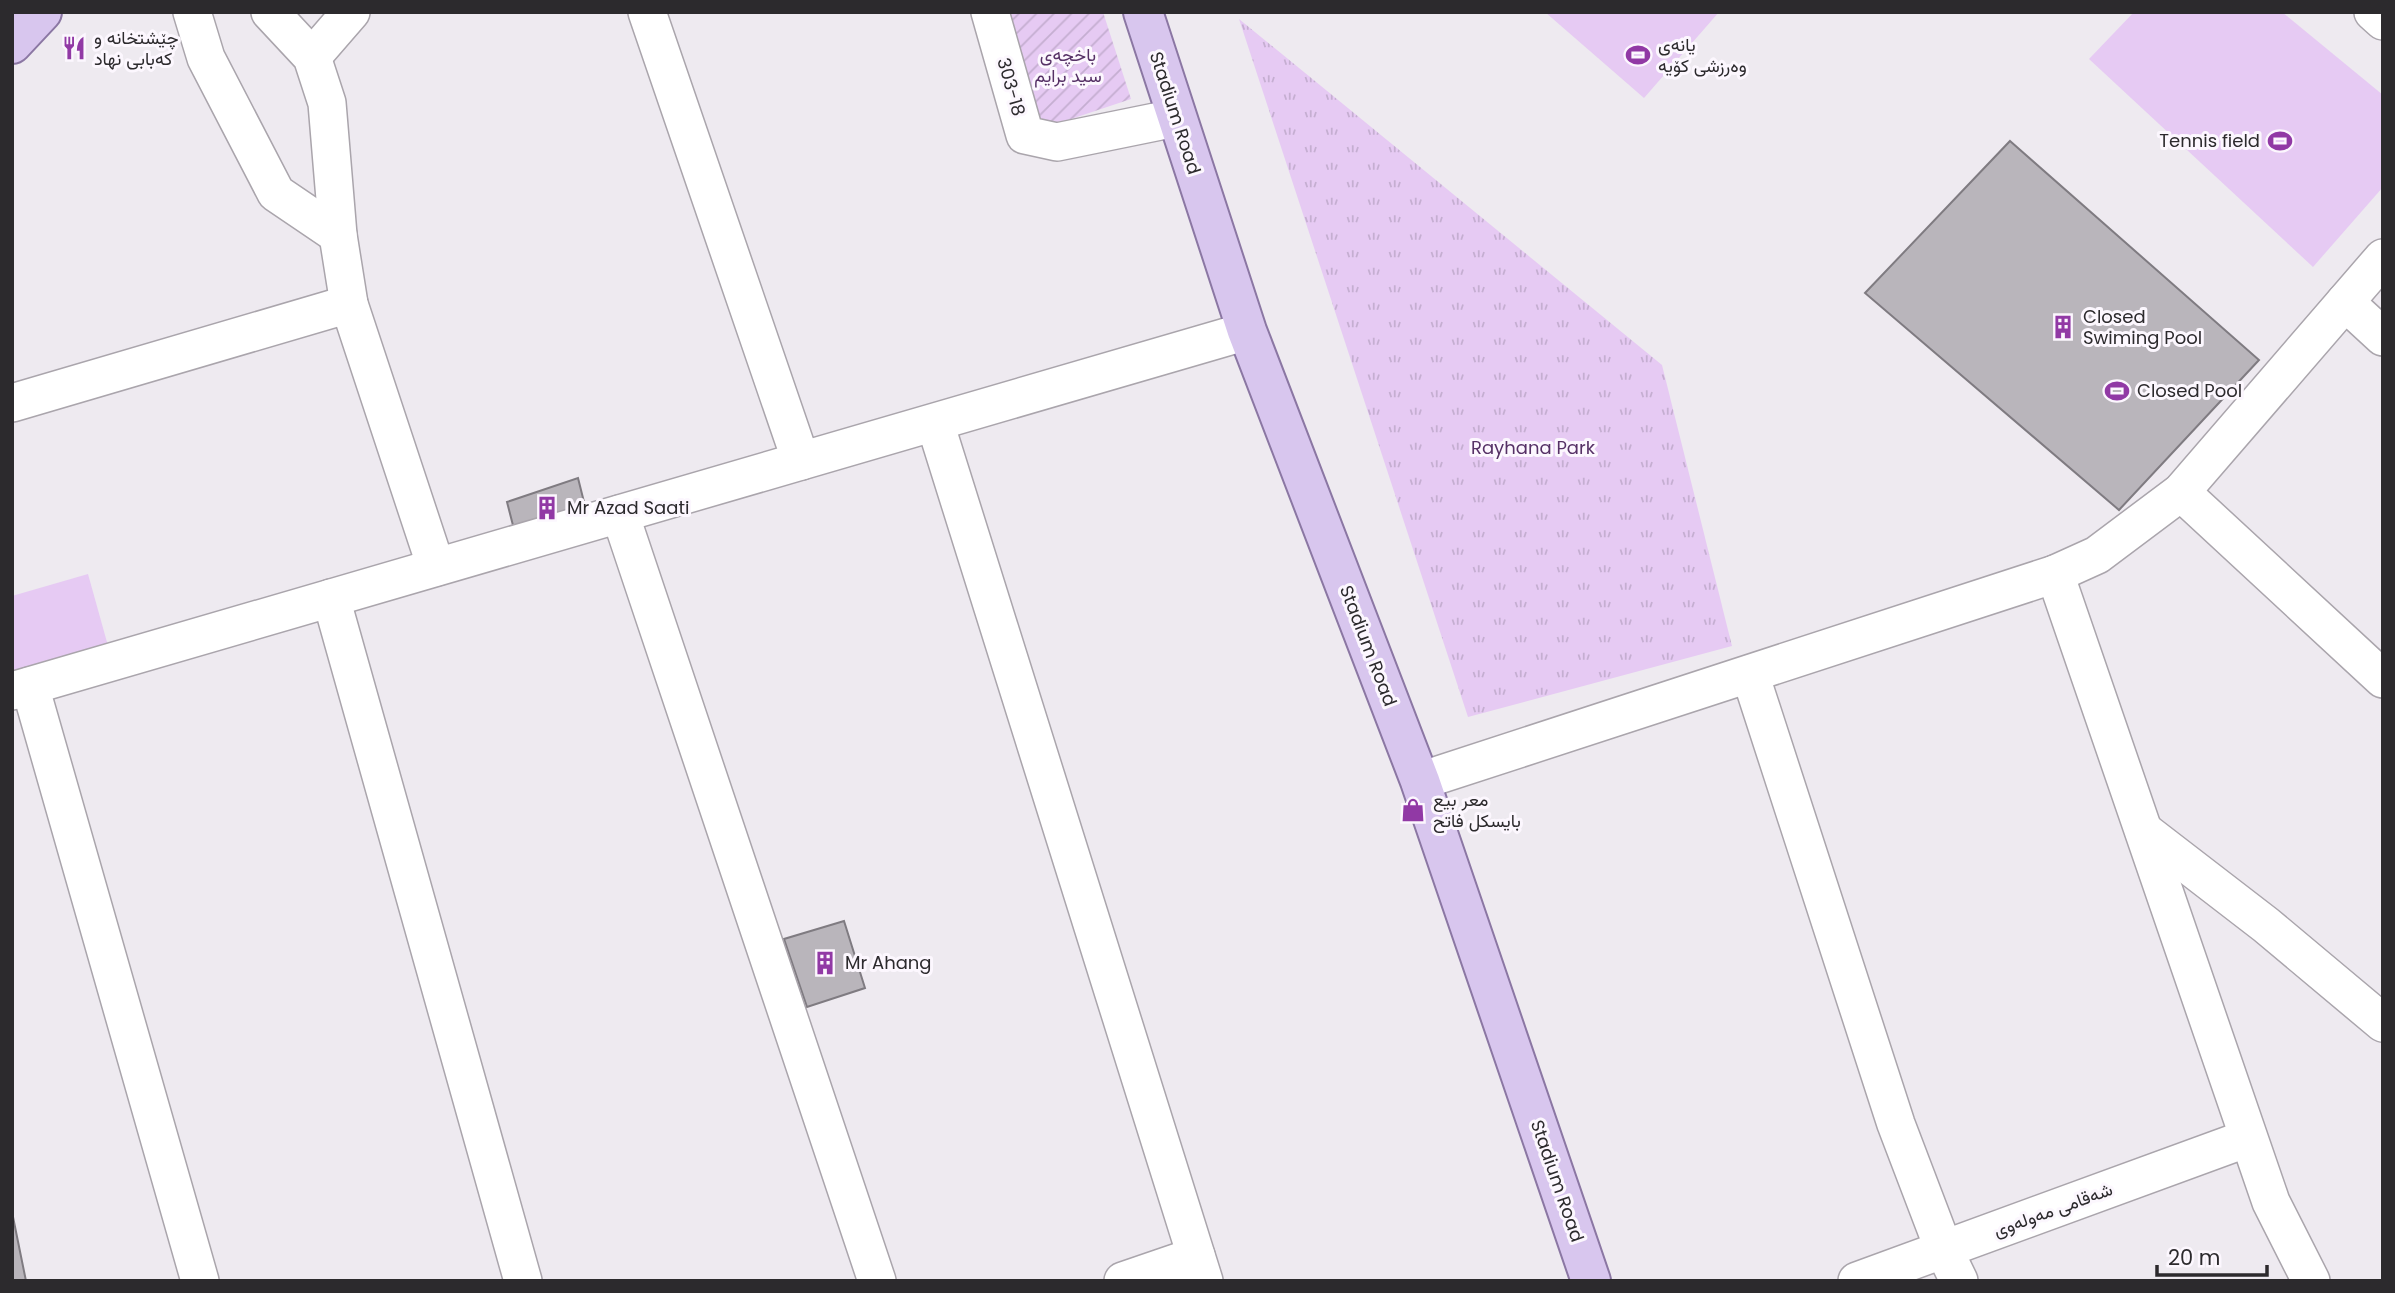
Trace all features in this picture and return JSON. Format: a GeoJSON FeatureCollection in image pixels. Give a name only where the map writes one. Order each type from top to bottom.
{"type":"FeatureCollection","features":[{"type":"Feature","properties":{"kind":"main road"},"geometry":{"type":"LineString","coordinates":[[12,44],[42,12]]}},
{"type":"Feature","properties":{"kind":"main road","name":"Stadium Road"},"geometry":{"type":"LineString","coordinates":[[1143,12],[1175,118],[1247,331],[1420,781],[1591,1281]]}},
{"type":"Feature","properties":{"kind":"street"},"geometry":{"type":"LineString","coordinates":[[192,12],[206,58],[276,192],[338,235]]}},
{"type":"Feature","properties":{"kind":"street"},"geometry":{"type":"LineString","coordinates":[[270,12],[312,57],[327,103],[338,235],[349,304],[436,567]]}},
{"type":"Feature","properties":{"kind":"street"},"geometry":{"type":"LineString","coordinates":[[312,57],[351,12]]}},
{"type":"Feature","properties":{"kind":"street"},"geometry":{"type":"LineString","coordinates":[[647,12],[801,461]]}},
{"type":"Feature","properties":{"kind":"street","name":"303-18"},"geometry":{"type":"LineString","coordinates":[[990,12],[1025,135],[1058,142],[1175,118]]}},
{"type":"Feature","properties":{"kind":"street"},"geometry":{"type":"LineString","coordinates":[[2373,12],[2383,21]]}},
{"type":"Feature","properties":{"kind":"street"},"geometry":{"type":"LineString","coordinates":[[1420,781],[2054,574],[2097,555],[2180,492],[2383,258]]}},
{"type":"Feature","properties":{"kind":"street"},"geometry":{"type":"LineString","coordinates":[[2345,302],[2383,337]]}},
{"type":"Feature","properties":{"kind":"street"},"geometry":{"type":"LineString","coordinates":[[12,403],[349,304]]}},
{"type":"Feature","properties":{"kind":"street"},"geometry":{"type":"LineString","coordinates":[[200,1281],[21,688],[1247,331]]}},
{"type":"Feature","properties":{"kind":"street"},"geometry":{"type":"LineString","coordinates":[[934,423],[1200,1268],[1123,1281]]}},
{"type":"Feature","properties":{"kind":"street"},"geometry":{"type":"LineString","coordinates":[[2180,492],[2383,679]]}},
{"type":"Feature","properties":{"kind":"street"},"geometry":{"type":"LineString","coordinates":[[621,514],[877,1281]]}},
{"type":"Feature","properties":{"kind":"street"},"geometry":{"type":"LineString","coordinates":[[2054,574],[2271,1202],[2311,1281]]}},
{"type":"Feature","properties":{"kind":"street"},"geometry":{"type":"LineString","coordinates":[[331,598],[523,1281]]}},
{"type":"Feature","properties":{"kind":"street"},"geometry":{"type":"LineString","coordinates":[[1749,674],[1896,1124],[1951,1265]]}},
{"type":"Feature","properties":{"kind":"street"},"geometry":{"type":"LineString","coordinates":[[2144,831],[2266,925],[2383,1023]]}},
{"type":"Feature","properties":{"kind":"street","name":"شه‌قامی مه‌وله‌وی"},"geometry":{"type":"LineString","coordinates":[[1857,1281],[1951,1265],[2248,1138]]}},
{"type":"Feature","properties":{"kind":"green space","name":"باخچه‌ی سید برایم"},"geometry":{"type":"Polygon","coordinates":[[[1001,12],[1103,12],[1131,99],[1035,131],[1001,12]]]}},
{"type":"Feature","properties":{"kind":"green space","name":"یانه‌ی وه‌رزشی كۆیه‌"},"geometry":{"type":"Polygon","coordinates":[[[1545,12],[1719,12],[1644,98],[1545,12]]]}},
{"type":"Feature","properties":{"kind":"green space","name":"Tennis field"},"geometry":{"type":"Polygon","coordinates":[[[2134,12],[2282,12],[2383,95],[2383,187],[2313,267],[2089,59],[2134,12]]]}},
{"type":"Feature","properties":{"kind":"green space","name":"Rayhana Park"},"geometry":{"type":"Polygon","coordinates":[[[1239,19],[1662,365],[1732,646],[1468,717],[1239,19]]]}},
{"type":"Feature","properties":{"kind":"green space"},"geometry":{"type":"Polygon","coordinates":[[[88,574],[110,653],[12,686],[12,596],[88,574]]]}},
{"type":"Feature","properties":{"kind":"building","name":"Closed Swiming Pool"},"geometry":{"type":"Polygon","coordinates":[[[2010,141],[2259,360],[2119,510],[1865,293],[2010,141]]]}},
{"type":"Feature","properties":{"kind":"building","name":"Mr Azad Saati"},"geometry":{"type":"Polygon","coordinates":[[[578,478],[587,514],[516,537],[507,502],[578,478]]]}},
{"type":"Feature","properties":{"kind":"building","name":"Mr Ahang"},"geometry":{"type":"Polygon","coordinates":[[[844,921],[865,988],[807,1007],[784,939],[844,921]]]}},
{"type":"Feature","properties":{"kind":"building"},"geometry":{"type":"Polygon","coordinates":[[[12,1212],[26,1281],[12,1281],[12,1212]]]}},
{"type":"Feature","properties":{"kind":"place","name":"چێشتخانە و کەبابی نھاد"},"geometry":{"type":"Point","coordinates":[74,48]}},
{"type":"Feature","properties":{"kind":"place","name":"یانه‌ی وه‌رزشی كۆیه‌"},"geometry":{"type":"Point","coordinates":[1638,55]}},
{"type":"Feature","properties":{"kind":"place","name":"Tennis field"},"geometry":{"type":"Point","coordinates":[2280,141]}},
{"type":"Feature","properties":{"kind":"place","name":"Closed Swiming Pool"},"geometry":{"type":"Point","coordinates":[2063,327]}},
{"type":"Feature","properties":{"kind":"place","name":"Closed Pool"},"geometry":{"type":"Point","coordinates":[2117,391]}},
{"type":"Feature","properties":{"kind":"place","name":"Mr Azad Saati"},"geometry":{"type":"Point","coordinates":[547,508]}},
{"type":"Feature","properties":{"kind":"place","name":"معر بيع بايسكل فاتح"},"geometry":{"type":"Point","coordinates":[1413,810]}},
{"type":"Feature","properties":{"kind":"place","name":"Mr Ahang"},"geometry":{"type":"Point","coordinates":[825,963]}}]}
